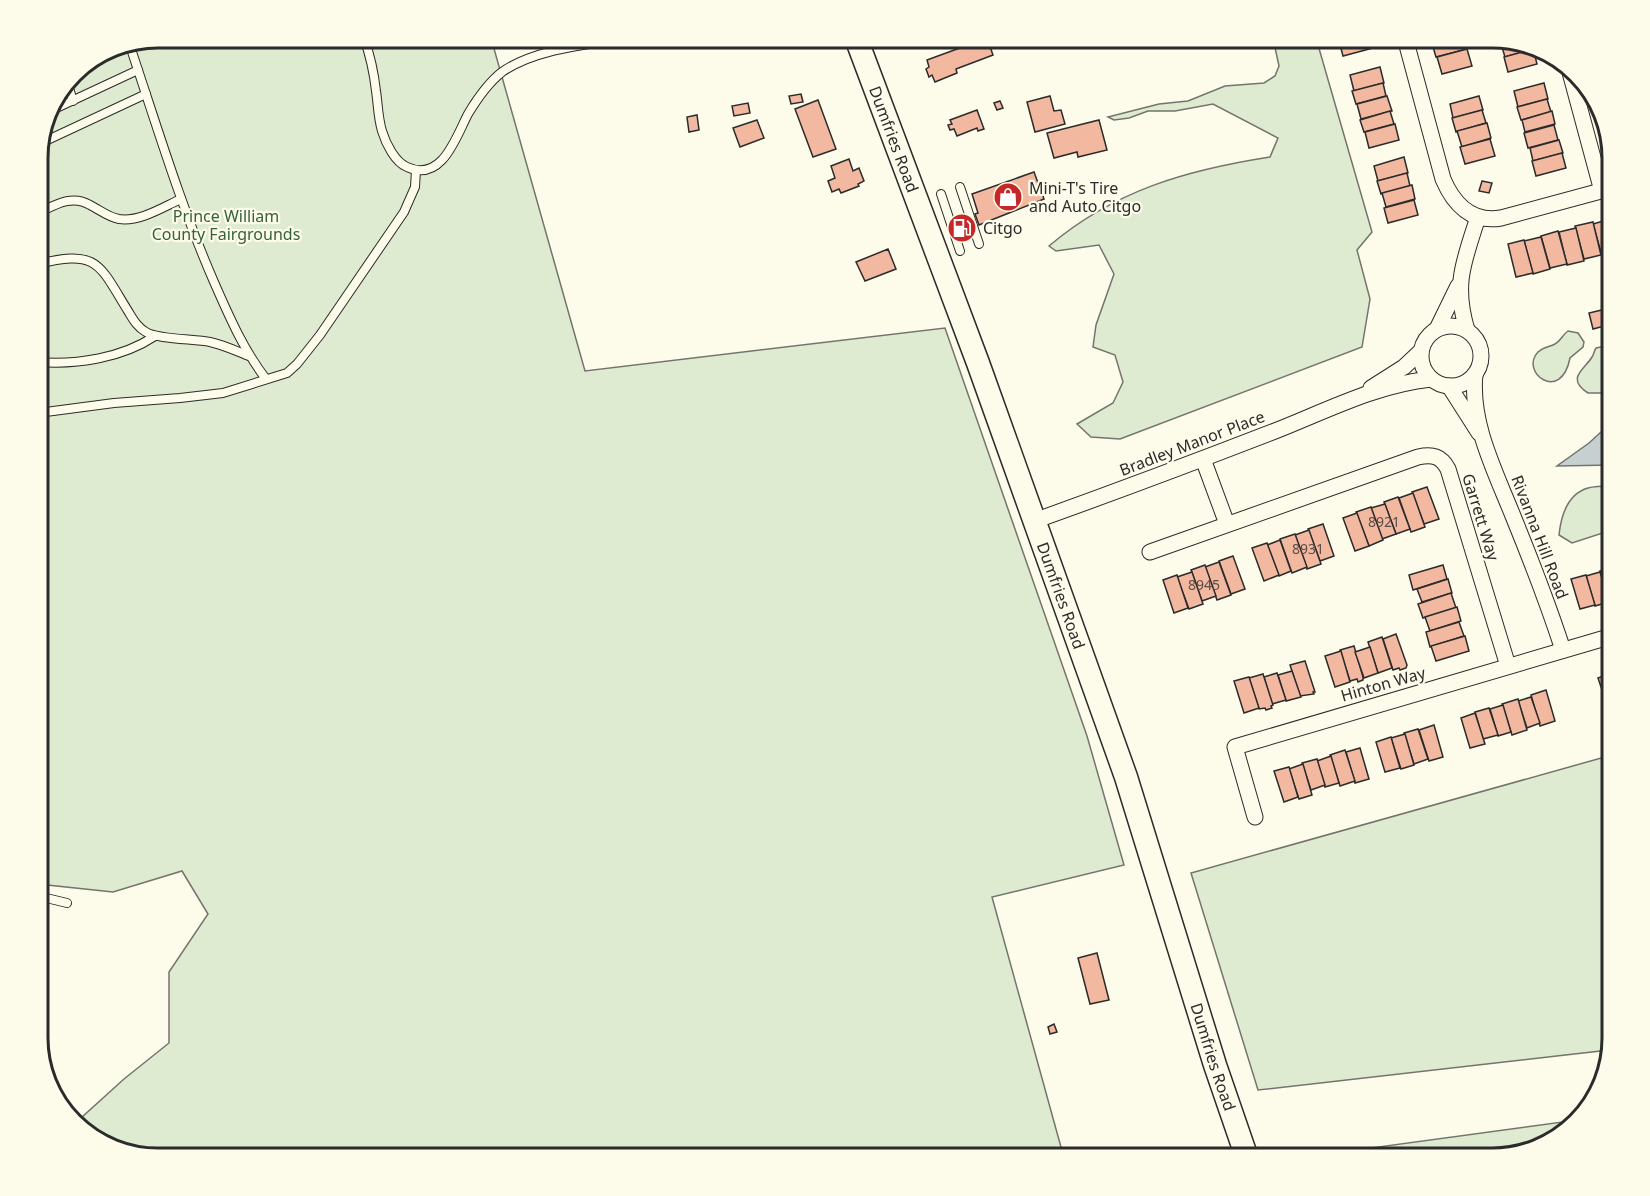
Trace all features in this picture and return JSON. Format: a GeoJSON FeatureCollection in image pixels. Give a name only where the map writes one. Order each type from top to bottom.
{"type":"FeatureCollection","features":[{"type":"Feature","properties":{"kind":"main road","name":"Dumfries Road"},"geometry":{"type":"LineString","coordinates":[[860,48],[958,311],[1126,777],[1215,1065],[1244,1148]]}},
{"type":"Feature","properties":{"kind":"street"},"geometry":{"type":"LineString","coordinates":[[1408,48],[1447,189],[1461,207],[1478,217],[1501,218],[1602,191]]}},
{"type":"Feature","properties":{"kind":"street"},"geometry":{"type":"LineString","coordinates":[[1574,84],[1602,174]]}},
{"type":"Feature","properties":{"kind":"street"},"geometry":{"type":"LineString","coordinates":[[1437,329],[1460,283],[1478,217]]}},
{"type":"Feature","properties":{"kind":"street"},"geometry":{"type":"LineString","coordinates":[[1460,283],[1461,308],[1467,330],[1479,345],[1480,365],[1468,381],[1459,385],[1439,384],[1431,379],[1421,362],[1420,352],[1423,343],[1429,334],[1437,329],[1452,326],[1467,330]]}},
{"type":"Feature","properties":{"kind":"street","name":"Bradley Manor Place"},"geometry":{"type":"LineString","coordinates":[[1034,521],[1320,413],[1361,395],[1404,367],[1420,352]]}},
{"type":"Feature","properties":{"kind":"street","name":"Rivanna Hill Road"},"geometry":{"type":"LineString","coordinates":[[1475,374],[1475,397],[1482,438]]}},
{"type":"Feature","properties":{"kind":"street","name":"Bradley Manor Place"},"geometry":{"type":"LineString","coordinates":[[1361,395],[1431,379]]}},
{"type":"Feature","properties":{"kind":"street","name":"Rivanna Hill Road"},"geometry":{"type":"LineString","coordinates":[[1449,386],[1482,438],[1545,597],[1563,650]]}},
{"type":"Feature","properties":{"kind":"street","name":"Garrett Way"},"geometry":{"type":"LineString","coordinates":[[1150,552],[1418,457],[1436,456],[1443,460],[1448,469],[1508,666]]}},
{"type":"Feature","properties":{"kind":"street"},"geometry":{"type":"LineString","coordinates":[[1203,459],[1227,524]]}},
{"type":"Feature","properties":{"kind":"street","name":"Hinton Way"},"geometry":{"type":"LineString","coordinates":[[1255,817],[1234,747],[1602,639]]}},
{"type":"Feature","properties":{"kind":"lane"},"geometry":{"type":"LineString","coordinates":[[367,48],[377,92],[382,133],[399,162],[416,170],[433,168],[442,162],[478,99],[493,79],[503,71],[522,60],[539,54],[573,48]]}},
{"type":"Feature","properties":{"kind":"lane"},"geometry":{"type":"LineString","coordinates":[[132,51],[200,251],[236,331],[249,356],[266,379]]}},
{"type":"Feature","properties":{"kind":"lane"},"geometry":{"type":"LineString","coordinates":[[61,106],[138,70]]}},
{"type":"Feature","properties":{"kind":"lane"},"geometry":{"type":"LineString","coordinates":[[70,92],[73,101]]}},
{"type":"Feature","properties":{"kind":"lane"},"geometry":{"type":"LineString","coordinates":[[50,139],[146,94]]}},
{"type":"Feature","properties":{"kind":"lane"},"geometry":{"type":"LineString","coordinates":[[48,412],[223,393],[287,373],[320,335],[404,212],[415,187],[416,170]]}},
{"type":"Feature","properties":{"kind":"lane"},"geometry":{"type":"LineString","coordinates":[[960,187],[979,244]]}},
{"type":"Feature","properties":{"kind":"lane"},"geometry":{"type":"LineString","coordinates":[[941,194],[960,251]]}},
{"type":"Feature","properties":{"kind":"lane"},"geometry":{"type":"LineString","coordinates":[[48,208],[62,201],[82,201],[104,214],[120,219],[133,219],[181,199]]}},
{"type":"Feature","properties":{"kind":"lane"},"geometry":{"type":"LineString","coordinates":[[48,262],[61,259],[89,261],[100,268],[113,283],[136,324],[146,332],[155,336],[210,342],[249,356]]}},
{"type":"Feature","properties":{"kind":"lane"},"geometry":{"type":"LineString","coordinates":[[48,363],[59,364],[126,352],[155,336]]}},
{"type":"Feature","properties":{"kind":"lane"},"geometry":{"type":"LineString","coordinates":[[48,898],[67,903]]}},
{"type":"Feature","properties":{"kind":"green space","name":"Prince William County Fairgrounds"},"geometry":{"type":"Polygon","coordinates":[[[151,48],[494,48],[585,371],[945,328],[1087,736],[1124,865],[992,897],[1061,1148],[158,1148],[137,1146],[109,1137],[82,1117],[169,1043],[169,972],[208,914],[182,871],[113,892],[48,885],[48,151],[59,109],[75,85],[85,75],[116,56],[151,48]]]}},
{"type":"Feature","properties":{"kind":"green space"},"geometry":{"type":"Polygon","coordinates":[[[1275,48],[1319,48],[1372,232],[1357,250],[1370,299],[1362,347],[1120,439],[1091,437],[1077,424],[1113,403],[1123,382],[1115,355],[1093,347],[1096,325],[1114,274],[1099,245],[1056,251],[1049,246],[1100,210],[1153,185],[1239,162],[1270,157],[1278,138],[1213,104],[1175,111],[1148,111],[1129,118],[1114,120],[1108,117],[1159,104],[1188,101],[1225,86],[1264,83],[1275,76],[1279,66],[1275,48]]]}},
{"type":"Feature","properties":{"kind":"green space"},"geometry":{"type":"Polygon","coordinates":[[[1568,331],[1578,333],[1584,342],[1583,347],[1570,358],[1565,372],[1559,379],[1551,382],[1544,380],[1537,375],[1534,360],[1540,350],[1557,343],[1568,331]]]}},
{"type":"Feature","properties":{"kind":"green space"},"geometry":{"type":"Polygon","coordinates":[[[1602,347],[1602,393],[1588,393],[1581,388],[1577,378],[1596,348],[1602,347]]]}},
{"type":"Feature","properties":{"kind":"green space"},"geometry":{"type":"Polygon","coordinates":[[[1602,486],[1602,533],[1572,543],[1559,535],[1566,507],[1575,495],[1602,486]]]}},
{"type":"Feature","properties":{"kind":"green space"},"geometry":{"type":"Polygon","coordinates":[[[1602,758],[1601,1051],[1258,1090],[1191,873],[1602,758]]]}},
{"type":"Feature","properties":{"kind":"green space"},"geometry":{"type":"Polygon","coordinates":[[[1564,1122],[1541,1137],[1506,1147],[1371,1148],[1564,1122]]]}},
{"type":"Feature","properties":{"kind":"shaded area"},"geometry":{"type":"Polygon","coordinates":[[[1602,431],[1602,465],[1557,466],[1602,431]]]}},
{"type":"Feature","properties":{"kind":"building"},"geometry":{"type":"Polygon","coordinates":[[[960,48],[991,48],[993,55],[956,69],[957,73],[935,82],[932,75],[929,77],[926,69],[929,67],[927,60],[960,48]]]}},
{"type":"Feature","properties":{"kind":"building"},"geometry":{"type":"Polygon","coordinates":[[[1341,48],[1373,48],[1343,56],[1341,48]]]}},
{"type":"Feature","properties":{"kind":"building"},"geometry":{"type":"Polygon","coordinates":[[[1433,48],[1467,48],[1467,49],[1436,57],[1433,48]]]}},
{"type":"Feature","properties":{"kind":"building"},"geometry":{"type":"Polygon","coordinates":[[[1502,48],[1521,52],[1505,57],[1502,48]]]}},
{"type":"Feature","properties":{"kind":"building"},"geometry":{"type":"Polygon","coordinates":[[[1467,49],[1472,66],[1442,74],[1437,57],[1467,49]]]}},
{"type":"Feature","properties":{"kind":"building"},"geometry":{"type":"Polygon","coordinates":[[[1521,52],[1535,57],[1537,64],[1508,72],[1504,57],[1521,52]]]}},
{"type":"Feature","properties":{"kind":"building"},"geometry":{"type":"Polygon","coordinates":[[[1380,67],[1384,83],[1354,91],[1350,75],[1380,67]]]}},
{"type":"Feature","properties":{"kind":"building"},"geometry":{"type":"Polygon","coordinates":[[[1383,83],[1386,96],[1356,104],[1352,91],[1383,83]]]}},
{"type":"Feature","properties":{"kind":"building"},"geometry":{"type":"Polygon","coordinates":[[[1544,83],[1548,99],[1518,107],[1514,91],[1544,83]]]}},
{"type":"Feature","properties":{"kind":"building"},"geometry":{"type":"Polygon","coordinates":[[[801,94],[803,102],[791,104],[789,96],[801,94]]]}},
{"type":"Feature","properties":{"kind":"building"},"geometry":{"type":"Polygon","coordinates":[[[1050,96],[1054,111],[1061,110],[1065,124],[1035,132],[1027,102],[1050,96]]]}},
{"type":"Feature","properties":{"kind":"building"},"geometry":{"type":"Polygon","coordinates":[[[1387,96],[1392,111],[1361,119],[1357,104],[1387,96]]]}},
{"type":"Feature","properties":{"kind":"building"},"geometry":{"type":"Polygon","coordinates":[[[1479,96],[1483,110],[1453,118],[1450,104],[1479,96]]]}},
{"type":"Feature","properties":{"kind":"building"},"geometry":{"type":"Polygon","coordinates":[[[1547,99],[1551,112],[1521,120],[1517,107],[1547,99]]]}},
{"type":"Feature","properties":{"kind":"building"},"geometry":{"type":"Polygon","coordinates":[[[818,100],[836,149],[813,157],[795,109],[818,100]]]}},
{"type":"Feature","properties":{"kind":"building"},"geometry":{"type":"Polygon","coordinates":[[[1000,101],[1003,108],[997,110],[994,103],[1000,101]]]}},
{"type":"Feature","properties":{"kind":"building"},"geometry":{"type":"Polygon","coordinates":[[[748,103],[750,113],[734,116],[732,106],[748,103]]]}},
{"type":"Feature","properties":{"kind":"building"},"geometry":{"type":"Polygon","coordinates":[[[977,110],[984,129],[978,131],[977,128],[957,136],[954,129],[950,130],[948,125],[952,124],[950,120],[977,110]]]}},
{"type":"Feature","properties":{"kind":"building"},"geometry":{"type":"Polygon","coordinates":[[[1482,110],[1486,123],[1456,132],[1452,118],[1482,110]]]}},
{"type":"Feature","properties":{"kind":"building"},"geometry":{"type":"Polygon","coordinates":[[[1390,111],[1394,124],[1364,132],[1360,120],[1390,111]]]}},
{"type":"Feature","properties":{"kind":"building"},"geometry":{"type":"Polygon","coordinates":[[[1552,111],[1555,124],[1525,132],[1522,120],[1552,111]]]}},
{"type":"Feature","properties":{"kind":"building"},"geometry":{"type":"Polygon","coordinates":[[[697,115],[699,130],[689,132],[687,117],[697,115]]]}},
{"type":"Feature","properties":{"kind":"building"},"geometry":{"type":"Polygon","coordinates":[[[757,120],[764,138],[740,147],[733,128],[757,120]]]}},
{"type":"Feature","properties":{"kind":"building"},"geometry":{"type":"Polygon","coordinates":[[[1099,120],[1107,150],[1078,157],[1077,152],[1054,158],[1047,133],[1099,120]]]}},
{"type":"Feature","properties":{"kind":"building"},"geometry":{"type":"Polygon","coordinates":[[[1487,123],[1491,138],[1462,147],[1457,131],[1487,123]]]}},
{"type":"Feature","properties":{"kind":"building"},"geometry":{"type":"Polygon","coordinates":[[[1395,124],[1399,140],[1369,148],[1365,132],[1395,124]]]}},
{"type":"Feature","properties":{"kind":"building"},"geometry":{"type":"Polygon","coordinates":[[[1554,125],[1558,140],[1528,148],[1524,133],[1554,125]]]}},
{"type":"Feature","properties":{"kind":"building"},"geometry":{"type":"Polygon","coordinates":[[[1490,139],[1495,156],[1465,164],[1460,147],[1490,139]]]}},
{"type":"Feature","properties":{"kind":"building"},"geometry":{"type":"Polygon","coordinates":[[[1559,140],[1563,153],[1533,161],[1530,148],[1559,140]]]}},
{"type":"Feature","properties":{"kind":"building"},"geometry":{"type":"Polygon","coordinates":[[[1562,153],[1566,168],[1536,176],[1532,161],[1562,153]]]}},
{"type":"Feature","properties":{"kind":"building"},"geometry":{"type":"Polygon","coordinates":[[[1404,157],[1408,173],[1378,181],[1374,166],[1404,157]]]}},
{"type":"Feature","properties":{"kind":"building"},"geometry":{"type":"Polygon","coordinates":[[[849,159],[853,171],[859,168],[864,181],[858,184],[859,186],[841,193],[839,189],[832,192],[828,181],[835,178],[831,166],[849,159]]]}},
{"type":"Feature","properties":{"kind":"building","name":"Mini-T's Tire and Auto Citgo"},"geometry":{"type":"Polygon","coordinates":[[[1034,172],[1044,199],[979,225],[972,194],[1034,172]]]}},
{"type":"Feature","properties":{"kind":"building"},"geometry":{"type":"Polygon","coordinates":[[[1407,173],[1410,186],[1381,194],[1377,181],[1407,173]]]}},
{"type":"Feature","properties":{"kind":"building"},"geometry":{"type":"Polygon","coordinates":[[[1482,181],[1492,183],[1489,193],[1479,191],[1482,181]]]}},
{"type":"Feature","properties":{"kind":"building"},"geometry":{"type":"Polygon","coordinates":[[[1412,185],[1415,199],[1386,207],[1382,193],[1412,185]]]}},
{"type":"Feature","properties":{"kind":"building"},"geometry":{"type":"Polygon","coordinates":[[[1414,200],[1418,215],[1388,223],[1384,208],[1414,200]]]}},
{"type":"Feature","properties":{"kind":"building","name":"Citgo"},"geometry":{"type":"Polygon","coordinates":[[[965,216],[972,236],[959,240],[952,220],[965,216]]]}},
{"type":"Feature","properties":{"kind":"building"},"geometry":{"type":"Polygon","coordinates":[[[1602,221],[1602,256],[1593,224],[1602,221]]]}},
{"type":"Feature","properties":{"kind":"building"},"geometry":{"type":"Polygon","coordinates":[[[1593,222],[1601,255],[1584,259],[1575,226],[1593,222]]]}},
{"type":"Feature","properties":{"kind":"building"},"geometry":{"type":"Polygon","coordinates":[[[1576,228],[1584,261],[1567,265],[1559,232],[1576,228]]]}},
{"type":"Feature","properties":{"kind":"building"},"geometry":{"type":"Polygon","coordinates":[[[1558,231],[1567,264],[1550,268],[1541,236],[1558,231]]]}},
{"type":"Feature","properties":{"kind":"building"},"geometry":{"type":"Polygon","coordinates":[[[1541,237],[1550,269],[1533,274],[1524,241],[1541,237]]]}},
{"type":"Feature","properties":{"kind":"building"},"geometry":{"type":"Polygon","coordinates":[[[1524,240],[1533,273],[1516,277],[1508,244],[1524,240]]]}},
{"type":"Feature","properties":{"kind":"building"},"geometry":{"type":"Polygon","coordinates":[[[888,249],[896,269],[865,281],[856,262],[888,249]]]}},
{"type":"Feature","properties":{"kind":"building"},"geometry":{"type":"Polygon","coordinates":[[[1602,310],[1602,327],[1593,329],[1589,313],[1602,310]]]}},
{"type":"Feature","properties":{"kind":"building"},"geometry":{"type":"Polygon","coordinates":[[[1427,487],[1439,519],[1424,524],[1412,492],[1427,487]]]}},
{"type":"Feature","properties":{"kind":"building"},"geometry":{"type":"Polygon","coordinates":[[[1413,493],[1425,527],[1411,532],[1399,498],[1413,493]]]}},
{"type":"Feature","properties":{"kind":"building"},"geometry":{"type":"Polygon","coordinates":[[[1398,497],[1410,529],[1396,534],[1384,502],[1398,497]]]}},
{"type":"Feature","properties":{"kind":"building"},"geometry":{"type":"Polygon","coordinates":[[[1385,504],[1396,534],[1382,539],[1371,508],[1385,504]]]}},
{"type":"Feature","properties":{"kind":"building"},"geometry":{"type":"Polygon","coordinates":[[[1371,507],[1383,540],[1369,546],[1356,512],[1371,507]]]}},
{"type":"Feature","properties":{"kind":"building"},"geometry":{"type":"Polygon","coordinates":[[[1357,513],[1369,546],[1355,551],[1343,518],[1357,513]]]}},
{"type":"Feature","properties":{"kind":"building"},"geometry":{"type":"Polygon","coordinates":[[[1323,524],[1334,556],[1320,561],[1308,529],[1323,524]]]}},
{"type":"Feature","properties":{"kind":"building"},"geometry":{"type":"Polygon","coordinates":[[[1309,530],[1321,564],[1307,569],[1295,535],[1309,530]]]}},
{"type":"Feature","properties":{"kind":"building"},"geometry":{"type":"Polygon","coordinates":[[[1295,534],[1307,567],[1292,573],[1280,539],[1295,534]]]}},
{"type":"Feature","properties":{"kind":"building"},"geometry":{"type":"Polygon","coordinates":[[[1280,540],[1291,571],[1279,576],[1267,545],[1280,540]]]}},
{"type":"Feature","properties":{"kind":"building"},"geometry":{"type":"Polygon","coordinates":[[[1267,543],[1279,575],[1264,581],[1252,548],[1267,543]]]}},
{"type":"Feature","properties":{"kind":"building"},"geometry":{"type":"Polygon","coordinates":[[[1233,556],[1245,589],[1231,594],[1219,561],[1233,556]]]}},
{"type":"Feature","properties":{"kind":"building"},"geometry":{"type":"Polygon","coordinates":[[[1219,562],[1231,595],[1217,600],[1205,567],[1219,562]]]}},
{"type":"Feature","properties":{"kind":"building"},"geometry":{"type":"Polygon","coordinates":[[[1205,565],[1216,596],[1202,601],[1191,570],[1205,565]]]}},
{"type":"Feature","properties":{"kind":"building"},"geometry":{"type":"Polygon","coordinates":[[[1443,565],[1447,579],[1413,590],[1409,575],[1443,565]]]}},
{"type":"Feature","properties":{"kind":"building"},"geometry":{"type":"Polygon","coordinates":[[[1192,572],[1203,604],[1189,609],[1177,577],[1192,572]]]}},
{"type":"Feature","properties":{"kind":"building"},"geometry":{"type":"Polygon","coordinates":[[[1600,572],[1602,604],[1595,606],[1586,576],[1600,572]]]}},
{"type":"Feature","properties":{"kind":"building"},"geometry":{"type":"Polygon","coordinates":[[[1177,575],[1188,608],[1174,613],[1163,580],[1177,575]]]}},
{"type":"Feature","properties":{"kind":"building"},"geometry":{"type":"Polygon","coordinates":[[[1586,575],[1595,605],[1580,609],[1571,579],[1586,575]]]}},
{"type":"Feature","properties":{"kind":"building"},"geometry":{"type":"Polygon","coordinates":[[[1448,579],[1452,593],[1422,602],[1417,589],[1448,579]]]}},
{"type":"Feature","properties":{"kind":"building"},"geometry":{"type":"Polygon","coordinates":[[[1451,593],[1456,608],[1423,618],[1418,604],[1451,593]]]}},
{"type":"Feature","properties":{"kind":"building"},"geometry":{"type":"Polygon","coordinates":[[[1457,607],[1461,621],[1430,631],[1425,617],[1457,607]]]}},
{"type":"Feature","properties":{"kind":"building"},"geometry":{"type":"Polygon","coordinates":[[[1459,622],[1464,636],[1430,647],[1426,632],[1459,622]]]}},
{"type":"Feature","properties":{"kind":"building"},"geometry":{"type":"Polygon","coordinates":[[[1396,634],[1407,665],[1406,668],[1400,670],[1399,668],[1393,670],[1383,639],[1396,634]]]}},
{"type":"Feature","properties":{"kind":"building"},"geometry":{"type":"Polygon","coordinates":[[[1465,636],[1469,651],[1436,661],[1431,646],[1465,636]]]}},
{"type":"Feature","properties":{"kind":"building"},"geometry":{"type":"Polygon","coordinates":[[[1382,637],[1392,668],[1378,673],[1368,642],[1382,637]]]}},
{"type":"Feature","properties":{"kind":"building"},"geometry":{"type":"Polygon","coordinates":[[[1354,646],[1363,677],[1363,680],[1358,682],[1357,679],[1350,681],[1340,650],[1354,646]]]}},
{"type":"Feature","properties":{"kind":"building"},"geometry":{"type":"Polygon","coordinates":[[[1370,647],[1378,673],[1364,678],[1355,652],[1370,647]]]}},
{"type":"Feature","properties":{"kind":"building"},"geometry":{"type":"Polygon","coordinates":[[[1341,651],[1350,682],[1335,687],[1325,656],[1341,651]]]}},
{"type":"Feature","properties":{"kind":"building"},"geometry":{"type":"Polygon","coordinates":[[[1305,661],[1315,692],[1300,696],[1290,665],[1305,661]]]}},
{"type":"Feature","properties":{"kind":"building"},"geometry":{"type":"Polygon","coordinates":[[[1292,671],[1301,697],[1286,701],[1278,675],[1292,671]]]}},
{"type":"Feature","properties":{"kind":"building"},"geometry":{"type":"Polygon","coordinates":[[[1277,673],[1286,700],[1272,704],[1264,677],[1277,673]]]}},
{"type":"Feature","properties":{"kind":"building"},"geometry":{"type":"Polygon","coordinates":[[[1263,674],[1273,705],[1272,708],[1266,710],[1265,708],[1259,709],[1249,678],[1263,674]]]}},
{"type":"Feature","properties":{"kind":"building"},"geometry":{"type":"Polygon","coordinates":[[[1249,677],[1259,708],[1244,713],[1234,681],[1249,677]]]}},
{"type":"Feature","properties":{"kind":"building"},"geometry":{"type":"Polygon","coordinates":[[[1602,677],[1602,690],[1598,678],[1602,677]]]}},
{"type":"Feature","properties":{"kind":"building"},"geometry":{"type":"Polygon","coordinates":[[[1546,690],[1555,721],[1540,726],[1531,695],[1546,690]]]}},
{"type":"Feature","properties":{"kind":"building"},"geometry":{"type":"Polygon","coordinates":[[[1531,697],[1540,723],[1527,728],[1518,701],[1531,697]]]}},
{"type":"Feature","properties":{"kind":"building"},"geometry":{"type":"Polygon","coordinates":[[[1518,699],[1527,730],[1512,735],[1502,704],[1518,699]]]}},
{"type":"Feature","properties":{"kind":"building"},"geometry":{"type":"Polygon","coordinates":[[[1503,705],[1511,732],[1498,736],[1490,709],[1503,705]]]}},
{"type":"Feature","properties":{"kind":"building"},"geometry":{"type":"Polygon","coordinates":[[[1489,708],[1498,735],[1483,739],[1475,712],[1489,708]]]}},
{"type":"Feature","properties":{"kind":"building"},"geometry":{"type":"Polygon","coordinates":[[[1475,713],[1485,744],[1470,748],[1461,718],[1475,713]]]}},
{"type":"Feature","properties":{"kind":"building"},"geometry":{"type":"Polygon","coordinates":[[[1434,725],[1443,757],[1429,761],[1419,730],[1434,725]]]}},
{"type":"Feature","properties":{"kind":"building"},"geometry":{"type":"Polygon","coordinates":[[[1418,729],[1428,759],[1414,764],[1404,733],[1418,729]]]}},
{"type":"Feature","properties":{"kind":"building"},"geometry":{"type":"Polygon","coordinates":[[[1405,734],[1414,765],[1401,769],[1391,738],[1405,734]]]}},
{"type":"Feature","properties":{"kind":"building"},"geometry":{"type":"Polygon","coordinates":[[[1391,737],[1400,768],[1385,772],[1376,742],[1391,737]]]}},
{"type":"Feature","properties":{"kind":"building"},"geometry":{"type":"Polygon","coordinates":[[[1360,748],[1369,779],[1355,783],[1346,752],[1360,748]]]}},
{"type":"Feature","properties":{"kind":"building"},"geometry":{"type":"Polygon","coordinates":[[[1345,750],[1355,781],[1340,786],[1330,755],[1345,750]]]}},
{"type":"Feature","properties":{"kind":"building"},"geometry":{"type":"Polygon","coordinates":[[[1331,756],[1339,783],[1325,787],[1317,761],[1331,756]]]}},
{"type":"Feature","properties":{"kind":"building"},"geometry":{"type":"Polygon","coordinates":[[[1317,759],[1325,785],[1311,790],[1302,763],[1317,759]]]}},
{"type":"Feature","properties":{"kind":"building"},"geometry":{"type":"Polygon","coordinates":[[[1303,764],[1312,795],[1299,799],[1289,769],[1303,764]]]}},
{"type":"Feature","properties":{"kind":"building"},"geometry":{"type":"Polygon","coordinates":[[[1289,767],[1298,797],[1284,802],[1274,771],[1289,767]]]}},
{"type":"Feature","properties":{"kind":"building"},"geometry":{"type":"Polygon","coordinates":[[[1097,953],[1109,1000],[1090,1004],[1078,958],[1097,953]]]}},
{"type":"Feature","properties":{"kind":"building"},"geometry":{"type":"Polygon","coordinates":[[[1054,1024],[1057,1032],[1050,1034],[1048,1027],[1054,1024]]]}},
{"type":"Feature","properties":{"kind":"place","name":"Mini-T's Tire and Auto Citgo"},"geometry":{"type":"Point","coordinates":[1008,197]}},
{"type":"Feature","properties":{"kind":"place","name":"Citgo"},"geometry":{"type":"Point","coordinates":[962,228]}}]}
